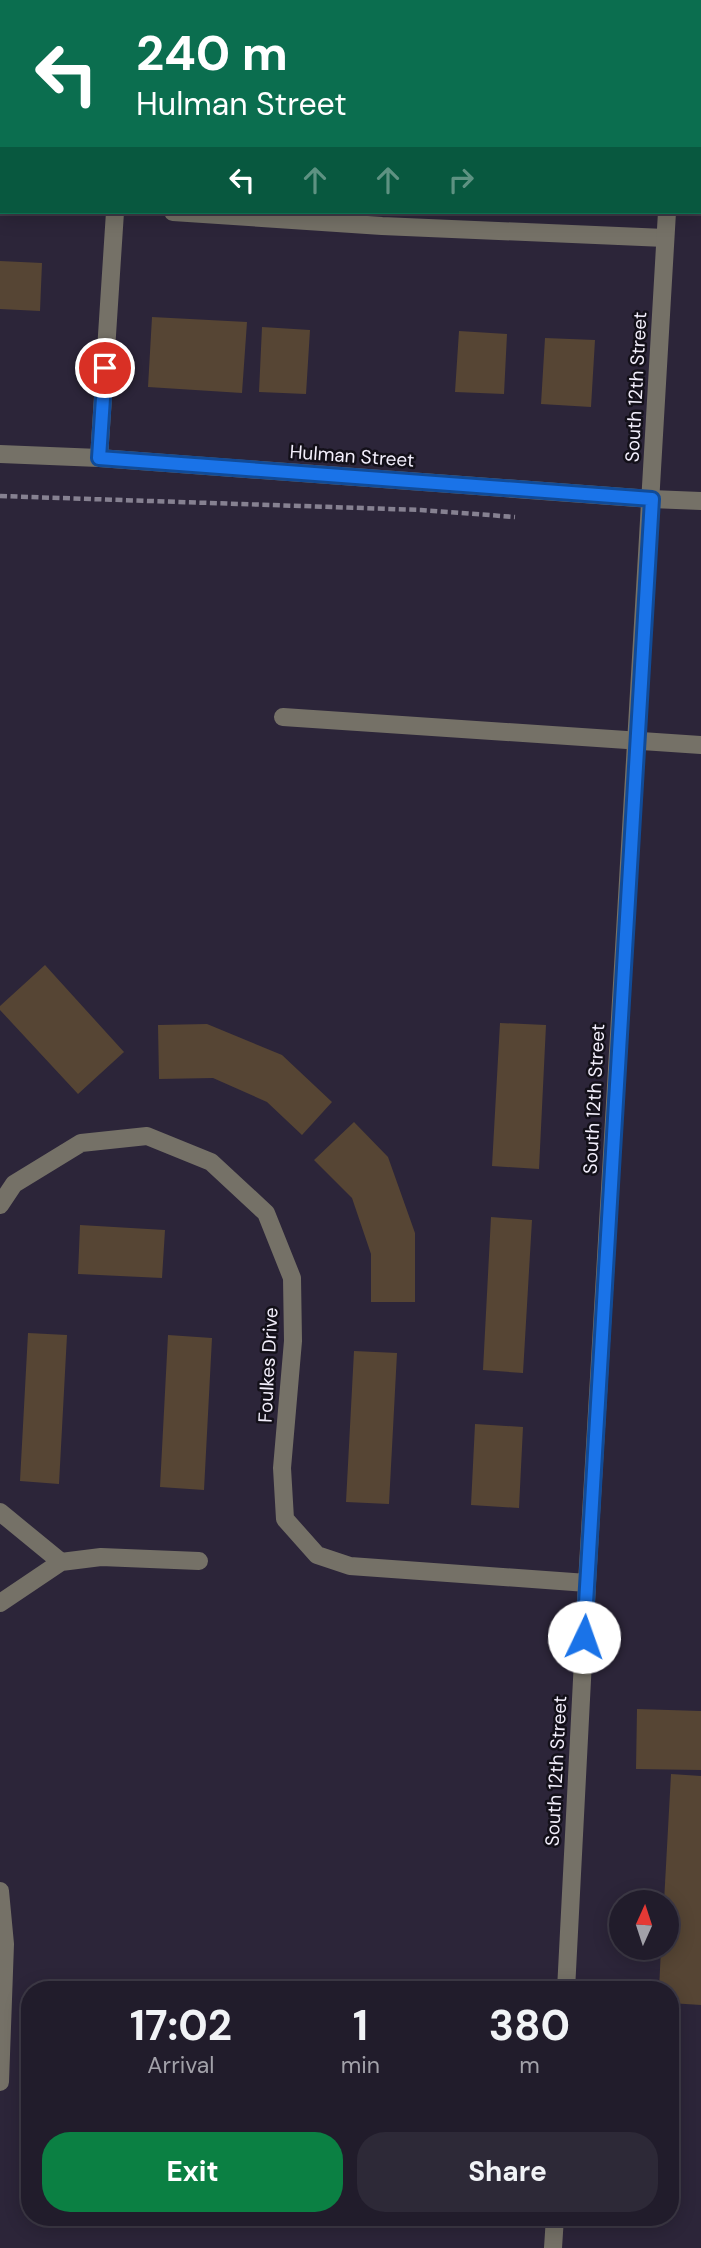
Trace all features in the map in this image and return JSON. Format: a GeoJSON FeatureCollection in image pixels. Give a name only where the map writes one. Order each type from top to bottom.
{"type":"FeatureCollection","features":[{"type":"Feature","properties":{"kind":"street"},"geometry":{"type":"LineString","coordinates":[[99,458],[115,214]]}},
{"type":"Feature","properties":{"kind":"street"},"geometry":{"type":"LineString","coordinates":[[233,214],[382,219],[665,238]]}},
{"type":"Feature","properties":{"kind":"street","name":"South 12th Street"},"geometry":{"type":"LineString","coordinates":[[566,1981],[667,214]]}},
{"type":"Feature","properties":{"kind":"street","name":"Hulman Street"},"geometry":{"type":"LineString","coordinates":[[0,454],[99,458],[701,501]]}},
{"type":"Feature","properties":{"kind":"street"},"geometry":{"type":"LineString","coordinates":[[283,717],[701,745]]}},
{"type":"Feature","properties":{"kind":"street","name":"Foulkes Drive"},"geometry":{"type":"LineString","coordinates":[[0,1205],[14,1184],[81,1143],[147,1136],[211,1162],[266,1213],[292,1278],[293,1341],[282,1468],[285,1519],[317,1555],[350,1566],[587,1583]]}},
{"type":"Feature","properties":{"kind":"street"},"geometry":{"type":"LineString","coordinates":[[0,1512],[61,1562]]}},
{"type":"Feature","properties":{"kind":"street"},"geometry":{"type":"LineString","coordinates":[[0,1603],[61,1562],[101,1557],[199,1561]]}},
{"type":"Feature","properties":{"kind":"street"},"geometry":{"type":"LineString","coordinates":[[0,1891],[5,1944],[0,2082]]}},
{"type":"Feature","properties":{"kind":"street"},"geometry":{"type":"LineString","coordinates":[[553,2248],[554,2226]]}},
{"type":"Feature","properties":{"kind":"path"},"geometry":{"type":"LineString","coordinates":[[0,496],[421,510],[518,517]]}},
{"type":"Feature","properties":{"kind":"building"},"geometry":{"type":"Polygon","coordinates":[[[0,261],[42,263],[40,311],[0,309],[0,261]]]}},
{"type":"Feature","properties":{"kind":"building"},"geometry":{"type":"Polygon","coordinates":[[[152,317],[247,322],[242,393],[148,387],[152,317]]]}},
{"type":"Feature","properties":{"kind":"building"},"geometry":{"type":"Polygon","coordinates":[[[262,327],[310,330],[306,394],[259,392],[262,327]]]}},
{"type":"Feature","properties":{"kind":"building"},"geometry":{"type":"Polygon","coordinates":[[[459,331],[507,334],[504,394],[455,392],[459,331]]]}},
{"type":"Feature","properties":{"kind":"building"},"geometry":{"type":"Polygon","coordinates":[[[545,338],[595,340],[591,407],[541,404],[545,338]]]}},
{"type":"Feature","properties":{"kind":"building"},"geometry":{"type":"Polygon","coordinates":[[[45,965],[124,1052],[78,1094],[0,1010],[0,1006],[45,965]]]}},
{"type":"Feature","properties":{"kind":"building"},"geometry":{"type":"Polygon","coordinates":[[[500,1023],[546,1025],[539,1169],[492,1166],[500,1023]]]}},
{"type":"Feature","properties":{"kind":"building"},"geometry":{"type":"Polygon","coordinates":[[[207,1024],[282,1055],[332,1102],[302,1135],[267,1102],[213,1078],[159,1079],[158,1025],[207,1024]]]}},
{"type":"Feature","properties":{"kind":"building"},"geometry":{"type":"Polygon","coordinates":[[[354,1122],[388,1157],[415,1233],[415,1302],[371,1302],[371,1254],[352,1198],[314,1160],[354,1122]]]}},
{"type":"Feature","properties":{"kind":"building"},"geometry":{"type":"Polygon","coordinates":[[[491,1217],[532,1220],[523,1373],[483,1370],[491,1217]]]}},
{"type":"Feature","properties":{"kind":"building"},"geometry":{"type":"Polygon","coordinates":[[[80,1225],[165,1230],[162,1278],[78,1274],[80,1225]]]}},
{"type":"Feature","properties":{"kind":"building"},"geometry":{"type":"Polygon","coordinates":[[[28,1333],[67,1335],[59,1484],[20,1481],[28,1333]]]}},
{"type":"Feature","properties":{"kind":"building"},"geometry":{"type":"Polygon","coordinates":[[[168,1335],[212,1338],[204,1490],[160,1487],[168,1335]]]}},
{"type":"Feature","properties":{"kind":"building"},"geometry":{"type":"Polygon","coordinates":[[[354,1351],[397,1353],[389,1504],[346,1502],[354,1351]]]}},
{"type":"Feature","properties":{"kind":"building"},"geometry":{"type":"Polygon","coordinates":[[[475,1424],[523,1427],[519,1508],[471,1505],[475,1424]]]}},
{"type":"Feature","properties":{"kind":"building"},"geometry":{"type":"Polygon","coordinates":[[[637,1709],[701,1711],[701,1770],[636,1769],[637,1709]]]}},
{"type":"Feature","properties":{"kind":"building"},"geometry":{"type":"Polygon","coordinates":[[[671,1774],[701,1776],[701,2005],[679,2004],[679,1981],[659,1981],[660,1960],[679,1960],[679,1890],[665,1890],[671,1774]]]}},
{"type":"Feature","properties":{"kind":"route"},"geometry":{"type":"LineString","coordinates":[[105,368],[99,458],[652,499],[584,1637]]}}]}
